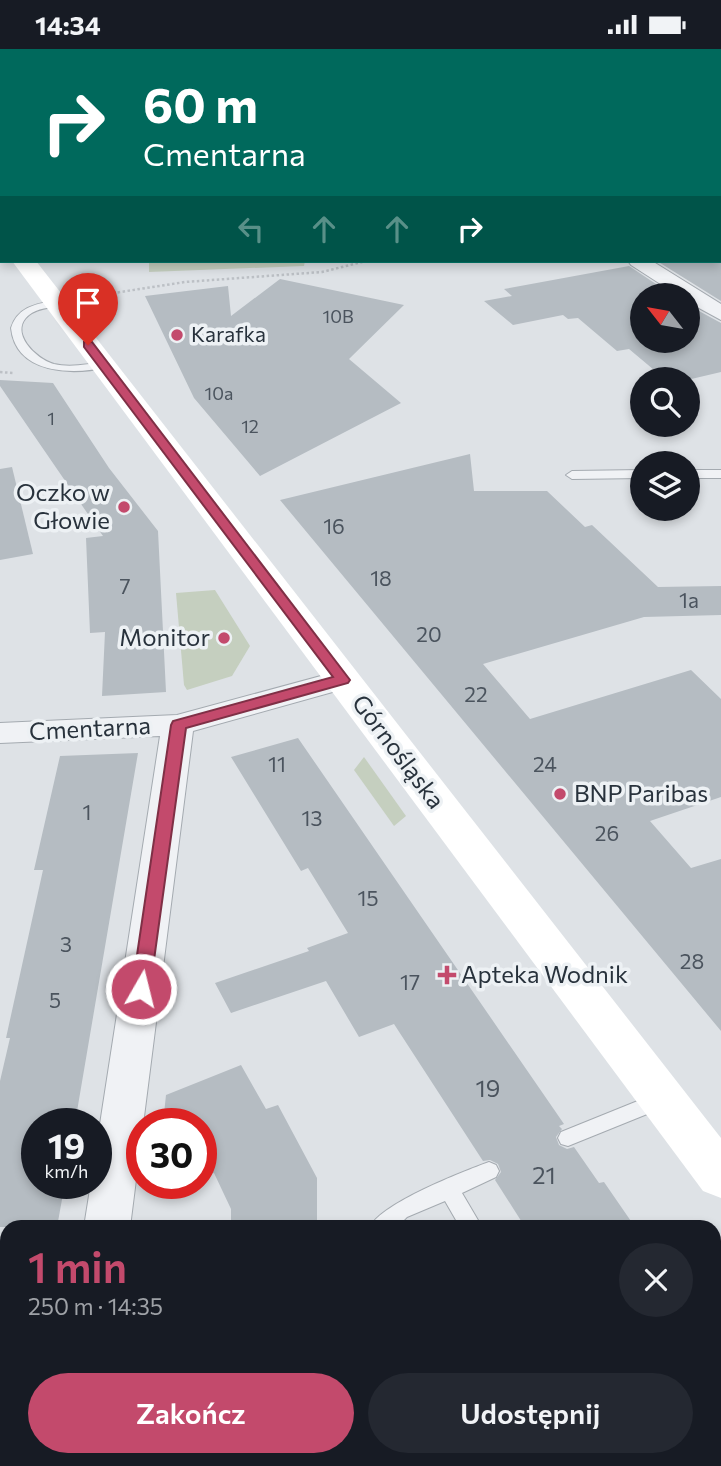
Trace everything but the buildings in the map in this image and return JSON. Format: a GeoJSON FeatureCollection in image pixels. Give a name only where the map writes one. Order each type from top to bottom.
{"type":"FeatureCollection","features":[{"type":"Feature","properties":{"kind":"street","name":"Górnośląska"},"geometry":{"type":"LineString","coordinates":[[26,263],[721,1176]]}},
{"type":"Feature","properties":{"kind":"street"},"geometry":{"type":"LineString","coordinates":[[641,263],[721,313]]}},
{"type":"Feature","properties":{"kind":"street","name":"Cmentarna"},"geometry":{"type":"LineString","coordinates":[[0,733],[178,725],[343,680]]}},
{"type":"Feature","properties":{"kind":"street"},"geometry":{"type":"LineString","coordinates":[[108,1220],[178,725]]}},
{"type":"Feature","properties":{"kind":"lane"},"geometry":{"type":"LineString","coordinates":[[57,303],[27,311],[20,318],[16,327],[18,338],[28,354],[50,366],[69,369],[104,366]]}},
{"type":"Feature","properties":{"kind":"lane"},"geometry":{"type":"LineString","coordinates":[[572,475],[630,474]]}},
{"type":"Feature","properties":{"kind":"lane"},"geometry":{"type":"LineString","coordinates":[[700,474],[721,474]]}},
{"type":"Feature","properties":{"kind":"lane"},"geometry":{"type":"LineString","coordinates":[[568,1138],[662,1099]]}},
{"type":"Feature","properties":{"kind":"lane"},"geometry":{"type":"LineString","coordinates":[[389,1220],[400,1211],[489,1171]]}},
{"type":"Feature","properties":{"kind":"lane"},"geometry":{"type":"LineString","coordinates":[[449,1189],[467,1220]]}},
{"type":"Feature","properties":{"kind":"path"},"geometry":{"type":"LineString","coordinates":[[57,303],[207,280],[320,272],[348,268],[361,263]]}},
{"type":"Feature","properties":{"kind":"green space"},"geometry":{"type":"Polygon","coordinates":[[[149,263],[305,263],[304,266],[149,272],[149,263]]]}},
{"type":"Feature","properties":{"kind":"green space"},"geometry":{"type":"Polygon","coordinates":[[[215,590],[250,646],[232,676],[187,690],[184,685],[176,593],[215,590]]]}},
{"type":"Feature","properties":{"kind":"green space"},"geometry":{"type":"Polygon","coordinates":[[[364,757],[406,816],[394,826],[354,770],[364,757]]]}},
{"type":"Feature","properties":{"kind":"place","name":"Karafka"},"geometry":{"type":"Point","coordinates":[177,335]}},
{"type":"Feature","properties":{"kind":"place","name":"Oczko w Głowie"},"geometry":{"type":"Point","coordinates":[124,507]}},
{"type":"Feature","properties":{"kind":"place","name":"Monitor"},"geometry":{"type":"Point","coordinates":[224,638]}},
{"type":"Feature","properties":{"kind":"place","name":"BNP Paribas"},"geometry":{"type":"Point","coordinates":[560,794]}},
{"type":"Feature","properties":{"kind":"place","name":"Apteka Wodnik"},"geometry":{"type":"Point","coordinates":[447,975]}},
{"type":"Feature","properties":{"kind":"route"},"geometry":{"type":"LineString","coordinates":[[88,345],[343,680],[178,725],[141,989]]}}]}
